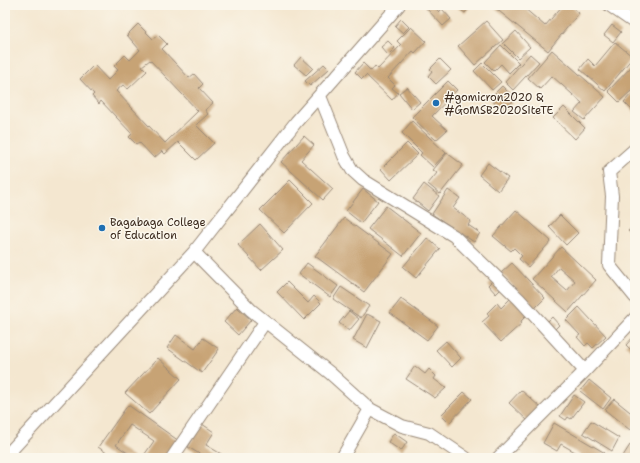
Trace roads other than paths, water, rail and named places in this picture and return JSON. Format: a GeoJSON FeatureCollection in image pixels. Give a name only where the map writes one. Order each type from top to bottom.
{"type":"FeatureCollection","features":[{"type":"Feature","properties":{"kind":"street"},"geometry":{"type":"LineString","coordinates":[[5,456],[194,252],[296,122],[399,5]]}},
{"type":"Feature","properties":{"kind":"street"},"geometry":{"type":"LineString","coordinates":[[609,5],[635,23]]}},
{"type":"Feature","properties":{"kind":"street"},"geometry":{"type":"LineString","coordinates":[[320,96],[344,156],[352,170],[363,180],[454,236],[519,299],[585,371]]}},
{"type":"Feature","properties":{"kind":"street"},"geometry":{"type":"LineString","coordinates":[[635,149],[609,172],[612,196],[609,265],[635,297]]}},
{"type":"Feature","properties":{"kind":"street"},"geometry":{"type":"LineString","coordinates":[[194,252],[224,285],[251,310],[330,373],[370,409],[402,426],[429,433],[466,458]]}},
{"type":"Feature","properties":{"kind":"street"},"geometry":{"type":"LineString","coordinates":[[498,458],[585,371],[635,318]]}},
{"type":"Feature","properties":{"kind":"street"},"geometry":{"type":"LineString","coordinates":[[172,458],[265,322]]}},
{"type":"Feature","properties":{"kind":"street"},"geometry":{"type":"LineString","coordinates":[[342,458],[370,409]]}},
{"type":"Feature","properties":{"kind":"place","name":"#gomicron2020 & #GoMSB2020SiteTE"},"geometry":{"type":"Point","coordinates":[436,103]}},
{"type":"Feature","properties":{"kind":"place","name":"Bagabaga College of Education"},"geometry":{"type":"Point","coordinates":[102,228]}}]}
